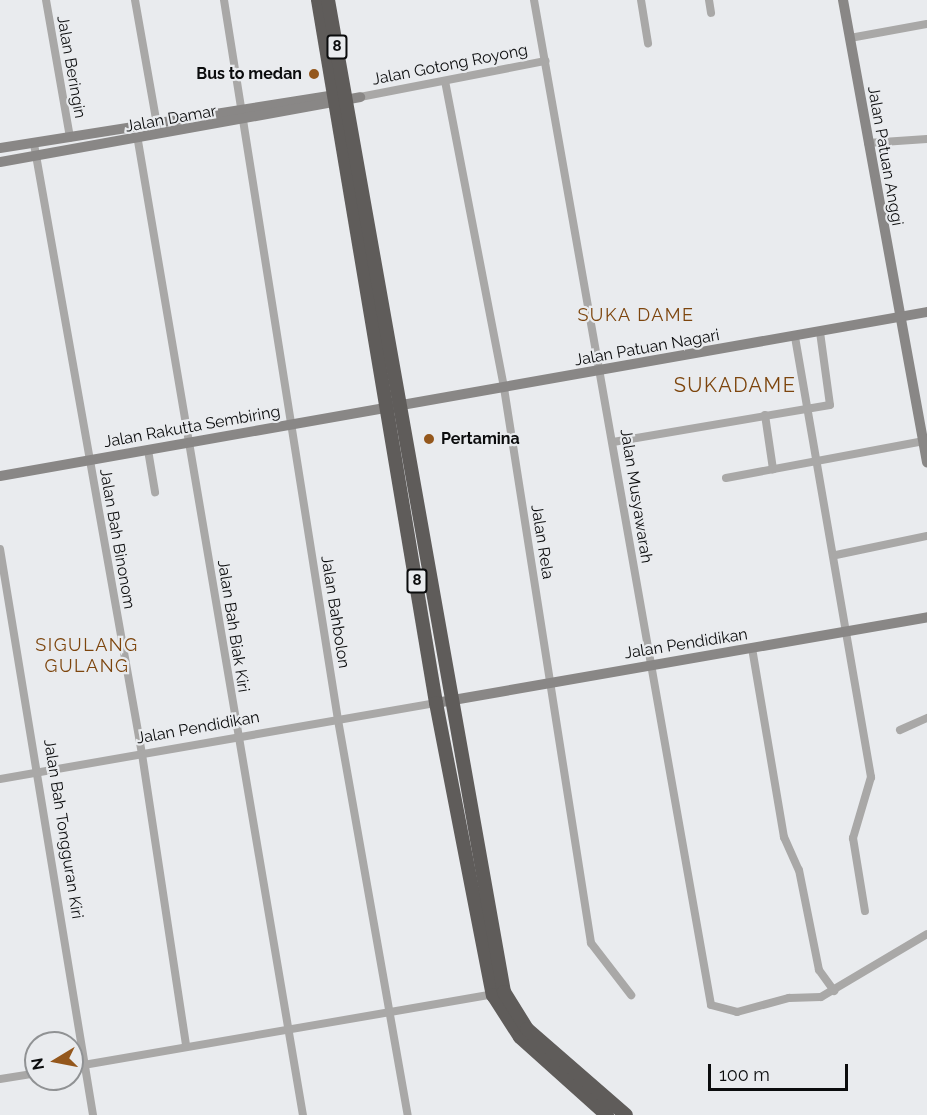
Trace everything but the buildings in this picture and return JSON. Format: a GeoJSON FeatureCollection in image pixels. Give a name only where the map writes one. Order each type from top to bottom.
{"type":"FeatureCollection","features":[{"type":"Feature","properties":{"kind":"highway","name":"8"},"geometry":{"type":"LineString","coordinates":[[318,0],[345,99]]}},
{"type":"Feature","properties":{"kind":"highway","name":"8"},"geometry":{"type":"LineString","coordinates":[[328,0],[443,701],[498,994],[520,1037],[608,1115]]}},
{"type":"Feature","properties":{"kind":"highway","name":"8"},"geometry":{"type":"LineString","coordinates":[[498,994],[527,1029],[626,1115]]}},
{"type":"Feature","properties":{"kind":"street","name":"Jalan Beringin"},"geometry":{"type":"LineString","coordinates":[[46,0],[70,138]]}},
{"type":"Feature","properties":{"kind":"street"},"geometry":{"type":"LineString","coordinates":[[135,0],[157,125]]}},
{"type":"Feature","properties":{"kind":"street","name":"Jalan Bahbolon"},"geometry":{"type":"LineString","coordinates":[[224,0],[338,720],[408,1115]]}},
{"type":"Feature","properties":{"kind":"street","name":"Jalan Musyawarah"},"geometry":{"type":"LineString","coordinates":[[534,0],[613,442],[649,664],[710,997],[715,1009],[737,1012],[834,990]]}},
{"type":"Feature","properties":{"kind":"street"},"geometry":{"type":"LineString","coordinates":[[641,0],[648,43]]}},
{"type":"Feature","properties":{"kind":"street"},"geometry":{"type":"LineString","coordinates":[[709,0],[711,13]]}},
{"type":"Feature","properties":{"kind":"street","name":"Jalan Patuan Anggi"},"geometry":{"type":"LineString","coordinates":[[843,0],[898,317],[927,462]]}},
{"type":"Feature","properties":{"kind":"street"},"geometry":{"type":"LineString","coordinates":[[850,38],[927,24]]}},
{"type":"Feature","properties":{"kind":"street","name":"Jalan Gotong Royong"},"geometry":{"type":"LineString","coordinates":[[345,99],[546,61]]}},
{"type":"Feature","properties":{"kind":"street","name":"Jalan Rela"},"geometry":{"type":"LineString","coordinates":[[445,81],[504,388],[591,943],[632,995]]}},
{"type":"Feature","properties":{"kind":"street","name":"Jalan Damar"},"geometry":{"type":"LineString","coordinates":[[0,148],[70,138],[138,141],[242,117],[345,99]]}},
{"type":"Feature","properties":{"kind":"street","name":"Jalan Damar"},"geometry":{"type":"LineString","coordinates":[[0,162],[38,157],[157,125],[242,117]]}},
{"type":"Feature","properties":{"kind":"street"},"geometry":{"type":"LineString","coordinates":[[868,143],[927,139]]}},
{"type":"Feature","properties":{"kind":"street","name":"Jalan Bah Biak Kiri"},"geometry":{"type":"LineString","coordinates":[[138,141],[303,1115]]}},
{"type":"Feature","properties":{"kind":"street","name":"Jalan Bah Binonom"},"geometry":{"type":"LineString","coordinates":[[34,144],[142,754],[186,1046]]}},
{"type":"Feature","properties":{"kind":"street","name":"Jalan Patuan Nagari"},"geometry":{"type":"LineString","coordinates":[[395,406],[600,372],[927,312]]}},
{"type":"Feature","properties":{"kind":"street"},"geometry":{"type":"LineString","coordinates":[[613,442],[809,409],[832,401],[820,332]]}},
{"type":"Feature","properties":{"kind":"street"},"geometry":{"type":"LineString","coordinates":[[795,337],[850,632],[871,779],[853,838],[865,911]]}},
{"type":"Feature","properties":{"kind":"street","name":"Jalan Rakutta Sembiring"},"geometry":{"type":"LineString","coordinates":[[0,476],[395,406]]}},
{"type":"Feature","properties":{"kind":"street"},"geometry":{"type":"LineString","coordinates":[[765,415],[773,469]]}},
{"type":"Feature","properties":{"kind":"street"},"geometry":{"type":"LineString","coordinates":[[726,478],[923,441]]}},
{"type":"Feature","properties":{"kind":"street"},"geometry":{"type":"LineString","coordinates":[[148,450],[155,492]]}},
{"type":"Feature","properties":{"kind":"street"},"geometry":{"type":"LineString","coordinates":[[836,555],[927,536]]}},
{"type":"Feature","properties":{"kind":"street","name":"Jalan Bah Tongguran Kiri"},"geometry":{"type":"LineString","coordinates":[[0,549],[40,772],[88,1065],[93,1115]]}},
{"type":"Feature","properties":{"kind":"street","name":"Jalan Pendidikan"},"geometry":{"type":"LineString","coordinates":[[0,779],[649,664],[850,632],[927,616]]}},
{"type":"Feature","properties":{"kind":"street"},"geometry":{"type":"LineString","coordinates":[[752,648],[786,842],[798,867],[819,970],[834,990],[927,934]]}},
{"type":"Feature","properties":{"kind":"street"},"geometry":{"type":"LineString","coordinates":[[900,730],[927,718]]}},
{"type":"Feature","properties":{"kind":"street"},"geometry":{"type":"LineString","coordinates":[[84,1066],[289,1028],[498,994]]}},
{"type":"Feature","properties":{"kind":"street"},"geometry":{"type":"LineString","coordinates":[[0,1079],[24,1075]]}},
{"type":"Feature","properties":{"kind":"place","name":"Bus to medan"},"geometry":{"type":"Point","coordinates":[314,74]}},
{"type":"Feature","properties":{"kind":"place","name":"Pertamina"},"geometry":{"type":"Point","coordinates":[429,439]}},
{"type":"Feature","properties":{"kind":"district","name":"SUKA DAME"},"geometry":{"type":"Point","coordinates":[636,315]}},
{"type":"Feature","properties":{"kind":"district","name":"SUKADAME"},"geometry":{"type":"Point","coordinates":[735,385]}},
{"type":"Feature","properties":{"kind":"district","name":"SIGULANG GULANG"},"geometry":{"type":"Point","coordinates":[87,656]}}]}
